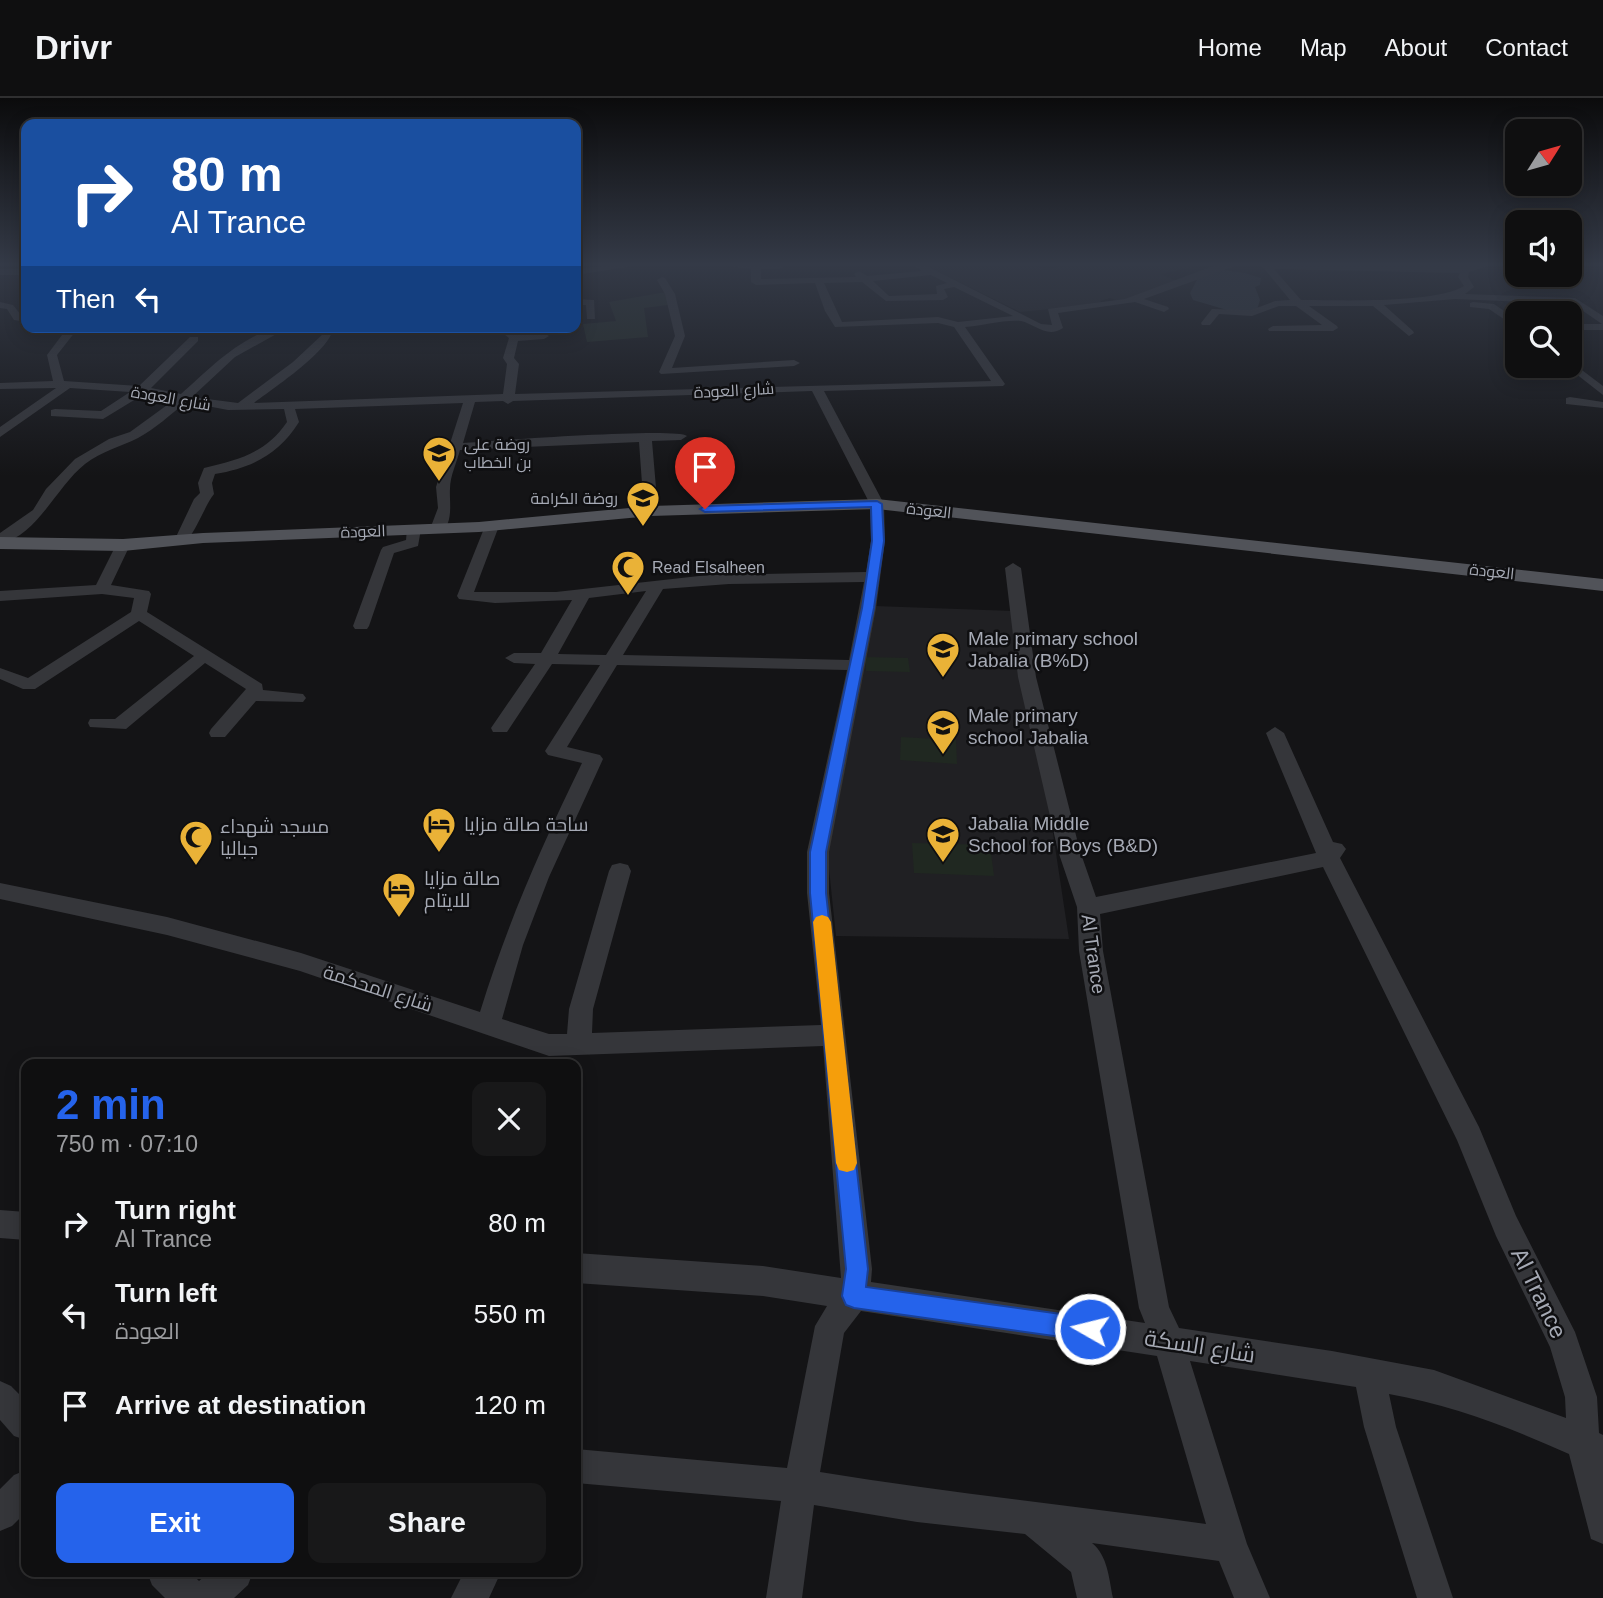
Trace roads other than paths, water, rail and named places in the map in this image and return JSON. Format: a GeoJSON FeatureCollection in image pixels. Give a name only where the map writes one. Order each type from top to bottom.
{"type":"FeatureCollection","features":[{"type":"Feature","properties":{"kind":"main road","name":"العودة"},"geometry":{"type":"LineString","coordinates":[[0,542],[122,545],[492,526],[651,511],[877,504],[1603,584]]}},
{"type":"Feature","properties":{"kind":"street"},"geometry":{"type":"LineString","coordinates":[[0,433],[63,385],[52,355],[67,336]]}},
{"type":"Feature","properties":{"kind":"street"},"geometry":{"type":"LineString","coordinates":[[0,542],[38,513],[51,492],[80,462],[113,442],[134,435],[184,398],[231,355],[267,336]]}},
{"type":"Feature","properties":{"kind":"street"},"geometry":{"type":"LineString","coordinates":[[242,407],[294,368],[327,336]]}},
{"type":"Feature","properties":{"kind":"street"},"geometry":{"type":"LineString","coordinates":[[508,400],[513,364],[509,361],[509,345],[514,338],[544,336]]}},
{"type":"Feature","properties":{"kind":"street"},"geometry":{"type":"LineString","coordinates":[[680,336],[665,372],[794,363]]}},
{"type":"Feature","properties":{"kind":"street","name":"شارع العودة"},"geometry":{"type":"LineString","coordinates":[[0,386],[63,385],[142,390],[212,406],[289,407],[816,387],[999,384],[966,336]]}},
{"type":"Feature","properties":{"kind":"street"},"geometry":{"type":"LineString","coordinates":[[55,413],[103,415],[142,390],[194,339]]}},
{"type":"Feature","properties":{"kind":"street"},"geometry":{"type":"LineString","coordinates":[[1581,378],[1602,403]]}},
{"type":"Feature","properties":{"kind":"street"},"geometry":{"type":"LineString","coordinates":[[784,1598],[800,1486],[830,1326],[854,1296],[857,1269],[818,893],[818,852],[878,541],[877,504],[816,387]]}},
{"type":"Feature","properties":{"kind":"street"},"geometry":{"type":"LineString","coordinates":[[438,529],[445,508],[443,487],[469,401]]}},
{"type":"Feature","properties":{"kind":"street"},"geometry":{"type":"LineString","coordinates":[[1570,401],[1602,403]]}},
{"type":"Feature","properties":{"kind":"street"},"geometry":{"type":"LineString","coordinates":[[182,540],[201,499],[207,495],[205,483],[209,471],[253,461],[273,447],[284,438],[293,422],[289,407]]}},
{"type":"Feature","properties":{"kind":"street"},"geometry":{"type":"LineString","coordinates":[[453,447],[681,436]]}},
{"type":"Feature","properties":{"kind":"street"},"geometry":{"type":"LineString","coordinates":[[645,438],[651,511]]}},
{"type":"Feature","properties":{"kind":"street"},"geometry":{"type":"LineString","coordinates":[[492,526],[464,596],[491,599],[584,593],[708,580],[873,577]]}},
{"type":"Feature","properties":{"kind":"street"},"geometry":{"type":"LineString","coordinates":[[361,626],[388,550],[413,543],[414,529]]}},
{"type":"Feature","properties":{"kind":"street"},"geometry":{"type":"LineString","coordinates":[[103,589],[122,545]]}},
{"type":"Feature","properties":{"kind":"street","name":"Al Trance"},"geometry":{"type":"LineString","coordinates":[[1013,568],[1027,677],[1069,851],[1088,907],[1091,951],[1154,1308],[1168,1340],[1230,1545],[1252,1598]]}},
{"type":"Feature","properties":{"kind":"street"},"geometry":{"type":"LineString","coordinates":[[488,1025],[512,945],[538,877],[593,759],[555,751],[657,586]]}},
{"type":"Feature","properties":{"kind":"street"},"geometry":{"type":"LineString","coordinates":[[0,596],[103,589],[143,594],[139,614],[29,685],[0,673]]}},
{"type":"Feature","properties":{"kind":"street"},"geometry":{"type":"LineString","coordinates":[[500,728],[545,661],[584,593]]}},
{"type":"Feature","properties":{"kind":"street"},"geometry":{"type":"LineString","coordinates":[[139,614],[256,688],[218,733]]}},
{"type":"Feature","properties":{"kind":"street"},"geometry":{"type":"LineString","coordinates":[[97,723],[119,725],[204,656]]}},
{"type":"Feature","properties":{"kind":"street"},"geometry":{"type":"LineString","coordinates":[[514,658],[545,661],[856,665]]}},
{"type":"Feature","properties":{"kind":"street"},"geometry":{"type":"LineString","coordinates":[[251,695],[297,698]]}},
{"type":"Feature","properties":{"kind":"street","name":"Al Trance"},"geometry":{"type":"LineString","coordinates":[[1275,733],[1469,1136],[1506,1226],[1564,1343],[1581,1396],[1593,1447],[1603,1527]]}},
{"type":"Feature","properties":{"kind":"street"},"geometry":{"type":"LineString","coordinates":[[1088,907],[1149,898],[1332,854]]}},
{"type":"Feature","properties":{"kind":"street"},"geometry":{"type":"LineString","coordinates":[[579,1046],[581,1009],[620,872]]}},
{"type":"Feature","properties":{"kind":"street","name":"شارع المحكمة"},"geometry":{"type":"LineString","coordinates":[[0,891],[167,926],[300,962],[549,1045],[834,1035]]}},
{"type":"Feature","properties":{"kind":"street"},"geometry":{"type":"LineString","coordinates":[[0,1224],[21,1226]]}},
{"type":"Feature","properties":{"kind":"street","name":"شارع السكة"},"geometry":{"type":"LineString","coordinates":[[581,1268],[763,1281],[1168,1340],[1369,1374],[1434,1386],[1536,1422],[1593,1447]]}},
{"type":"Feature","properties":{"kind":"street"},"geometry":{"type":"LineString","coordinates":[[1369,1374],[1380,1427],[1435,1598]]}},
{"type":"Feature","properties":{"kind":"street"},"geometry":{"type":"LineString","coordinates":[[0,1397],[21,1419]]}},
{"type":"Feature","properties":{"kind":"street"},"geometry":{"type":"LineString","coordinates":[[581,1466],[800,1486],[917,1505],[1031,1517],[1230,1545]]}},
{"type":"Feature","properties":{"kind":"street"},"geometry":{"type":"LineString","coordinates":[[0,1514],[21,1493]]}},
{"type":"Feature","properties":{"kind":"street"},"geometry":{"type":"LineString","coordinates":[[1031,1517],[1087,1562],[1095,1598]]}},
{"type":"Feature","properties":{"kind":"street"},"geometry":{"type":"LineString","coordinates":[[170,1577],[190,1598]]}},
{"type":"Feature","properties":{"kind":"street"},"geometry":{"type":"LineString","coordinates":[[208,1598],[230,1577]]}},
{"type":"Feature","properties":{"kind":"street"},"geometry":{"type":"LineString","coordinates":[[469,1598],[480,1577]]}},
{"type":"Feature","properties":{"kind":"place","name":"روضة على بن الخطاب"},"geometry":{"type":"Point","coordinates":[439,483]}},
{"type":"Feature","properties":{"kind":"place","name":"روضة الكرامة"},"geometry":{"type":"Point","coordinates":[643,528]}},
{"type":"Feature","properties":{"kind":"place","name":"Read Elsalheen"},"geometry":{"type":"Point","coordinates":[628,597]}},
{"type":"Feature","properties":{"kind":"place","name":"Male primary school Jabalia (B%D)"},"geometry":{"type":"Point","coordinates":[943,679]}},
{"type":"Feature","properties":{"kind":"place","name":"Male primary school Jabalia"},"geometry":{"type":"Point","coordinates":[943,756]}},
{"type":"Feature","properties":{"kind":"place","name":"ساحة صالة مزايا"},"geometry":{"type":"Point","coordinates":[439,854]}},
{"type":"Feature","properties":{"kind":"place","name":"Jabalia Middle School for Boys (B&D)"},"geometry":{"type":"Point","coordinates":[943,864]}},
{"type":"Feature","properties":{"kind":"place","name":"مسجد شهداء جباليا"},"geometry":{"type":"Point","coordinates":[196,867]}},
{"type":"Feature","properties":{"kind":"place","name":"صالة مزايا للايتام"},"geometry":{"type":"Point","coordinates":[399,919]}}]}
